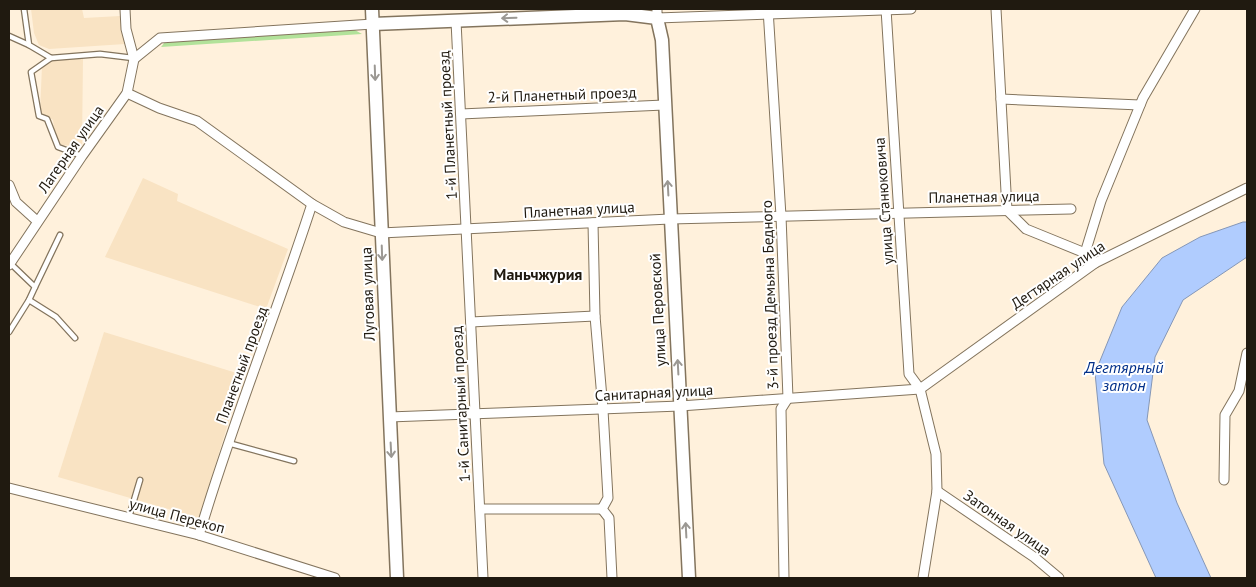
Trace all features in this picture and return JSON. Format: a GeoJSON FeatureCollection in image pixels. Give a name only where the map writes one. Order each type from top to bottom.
{"type":"FeatureCollection","features":[{"type":"Feature","properties":{"kind":"main road","name":"Луговая улица"},"geometry":{"type":"LineString","coordinates":[[372,9],[397,578]]}},
{"type":"Feature","properties":{"kind":"main road"},"geometry":{"type":"LineString","coordinates":[[373,24],[657,13]]}},
{"type":"Feature","properties":{"kind":"main road","name":"улица Перовской"},"geometry":{"type":"LineString","coordinates":[[657,13],[662,40],[689,578]]}},
{"type":"Feature","properties":{"kind":"street"},"geometry":{"type":"LineString","coordinates":[[125,9],[126,29],[134,59],[127,93]]}},
{"type":"Feature","properties":{"kind":"street","name":"улица Станюковича"},"geometry":{"type":"LineString","coordinates":[[886,9],[909,374],[920,389],[936,454],[937,491],[923,578]]}},
{"type":"Feature","properties":{"kind":"street"},"geometry":{"type":"LineString","coordinates":[[657,13],[911,9]]}},
{"type":"Feature","properties":{"kind":"street"},"geometry":{"type":"LineString","coordinates":[[996,9],[1007,210],[1026,229],[1085,253],[1095,263]]}},
{"type":"Feature","properties":{"kind":"street"},"geometry":{"type":"LineString","coordinates":[[1085,253],[1101,201],[1140,105],[1195,9]]}},
{"type":"Feature","properties":{"kind":"street","name":"3-й проезд Демьяна Бедного"},"geometry":{"type":"LineString","coordinates":[[768,11],[781,216],[788,398],[781,409],[784,578]]}},
{"type":"Feature","properties":{"kind":"street","name":"1-й Планетный проезд"},"geometry":{"type":"LineString","coordinates":[[456,21],[467,229]]}},
{"type":"Feature","properties":{"kind":"street"},"geometry":{"type":"LineString","coordinates":[[134,59],[160,38],[373,24]]}},
{"type":"Feature","properties":{"kind":"street","name":"Планетная улица"},"geometry":{"type":"LineString","coordinates":[[127,93],[159,108],[197,121],[312,204],[344,222],[382,233],[670,219],[1071,209]]}},
{"type":"Feature","properties":{"kind":"street","name":"Лагерная улица"},"geometry":{"type":"LineString","coordinates":[[10,264],[37,221],[127,93]]}},
{"type":"Feature","properties":{"kind":"street"},"geometry":{"type":"LineString","coordinates":[[1001,99],[1140,105]]}},
{"type":"Feature","properties":{"kind":"street","name":"2-й Планетный проезд"},"geometry":{"type":"LineString","coordinates":[[461,114],[664,105]]}},
{"type":"Feature","properties":{"kind":"street"},"geometry":{"type":"LineString","coordinates":[[9,185],[16,202],[37,221]]}},
{"type":"Feature","properties":{"kind":"street","name":"Дегтярная улица"},"geometry":{"type":"LineString","coordinates":[[920,389],[1095,263],[1247,188]]}},
{"type":"Feature","properties":{"kind":"street","name":"Планетный проезд"},"geometry":{"type":"LineString","coordinates":[[199,535],[218,470],[312,204]]}},
{"type":"Feature","properties":{"kind":"street"},"geometry":{"type":"LineString","coordinates":[[593,223],[595,316],[604,410],[608,498],[602,509]]}},
{"type":"Feature","properties":{"kind":"street","name":"1-й Санитарный проезд"},"geometry":{"type":"LineString","coordinates":[[467,229],[483,578]]}},
{"type":"Feature","properties":{"kind":"street"},"geometry":{"type":"LineString","coordinates":[[471,322],[595,316]]}},
{"type":"Feature","properties":{"kind":"street"},"geometry":{"type":"LineString","coordinates":[[1224,480],[1225,415],[1239,391],[1247,353]]}},
{"type":"Feature","properties":{"kind":"street","name":"Санитарная улица"},"geometry":{"type":"LineString","coordinates":[[389,417],[680,406],[920,389]]}},
{"type":"Feature","properties":{"kind":"street","name":"улица Перекоп"},"geometry":{"type":"LineString","coordinates":[[9,488],[199,535],[335,578]]}},
{"type":"Feature","properties":{"kind":"street","name":"Затонная улица"},"geometry":{"type":"LineString","coordinates":[[937,491],[1034,557],[1059,578]]}},
{"type":"Feature","properties":{"kind":"street"},"geometry":{"type":"LineString","coordinates":[[480,509],[602,509]]}},
{"type":"Feature","properties":{"kind":"street"},"geometry":{"type":"LineString","coordinates":[[602,509],[609,518],[612,578]]}},
{"type":"Feature","properties":{"kind":"lane"},"geometry":{"type":"LineString","coordinates":[[24,9],[29,45]]}},
{"type":"Feature","properties":{"kind":"lane"},"geometry":{"type":"LineString","coordinates":[[9,36],[51,58]]}},
{"type":"Feature","properties":{"kind":"lane"},"geometry":{"type":"LineString","coordinates":[[82,156],[58,147],[47,119],[39,116],[31,72],[51,58],[100,54],[134,59]]}},
{"type":"Feature","properties":{"kind":"lane"},"geometry":{"type":"LineString","coordinates":[[9,332],[29,300],[60,235]]}},
{"type":"Feature","properties":{"kind":"lane"},"geometry":{"type":"LineString","coordinates":[[10,264],[35,287]]}},
{"type":"Feature","properties":{"kind":"lane"},"geometry":{"type":"LineString","coordinates":[[29,300],[56,317],[75,338]]}},
{"type":"Feature","properties":{"kind":"lane"},"geometry":{"type":"LineString","coordinates":[[228,443],[294,461]]}},
{"type":"Feature","properties":{"kind":"lane"},"geometry":{"type":"LineString","coordinates":[[129,517],[140,480]]}},
{"type":"Feature","properties":{"kind":"shaded area"},"geometry":{"type":"Polygon","coordinates":[[[31,9],[82,9],[84,18],[120,16],[125,44],[49,49],[39,45],[34,33],[31,9]]]}},
{"type":"Feature","properties":{"kind":"shaded area"},"geometry":{"type":"Polygon","coordinates":[[[83,57],[82,146],[56,145],[53,120],[40,112],[42,66],[51,60],[83,57]]]}},
{"type":"Feature","properties":{"kind":"shaded area"},"geometry":{"type":"Polygon","coordinates":[[[143,178],[178,194],[177,201],[288,249],[266,309],[105,257],[143,178]]]}},
{"type":"Feature","properties":{"kind":"shaded area"},"geometry":{"type":"Polygon","coordinates":[[[104,332],[243,375],[199,518],[58,477],[104,332]]]}},
{"type":"Feature","properties":{"kind":"green space"},"geometry":{"type":"Polygon","coordinates":[[[353,29],[362,34],[161,47],[165,42],[353,29]]]}},
{"type":"Feature","properties":{"kind":"water","name":"Дегтярный затон"},"geometry":{"type":"Polygon","coordinates":[[[1247,222],[1247,257],[1183,300],[1155,357],[1147,420],[1177,503],[1211,578],[1156,578],[1104,464],[1095,373],[1122,307],[1162,258],[1200,237],[1247,222]]]}},
{"type":"Feature","properties":{"kind":"district","name":"Маньчжурия"},"geometry":{"type":"Point","coordinates":[538,274]}}]}
